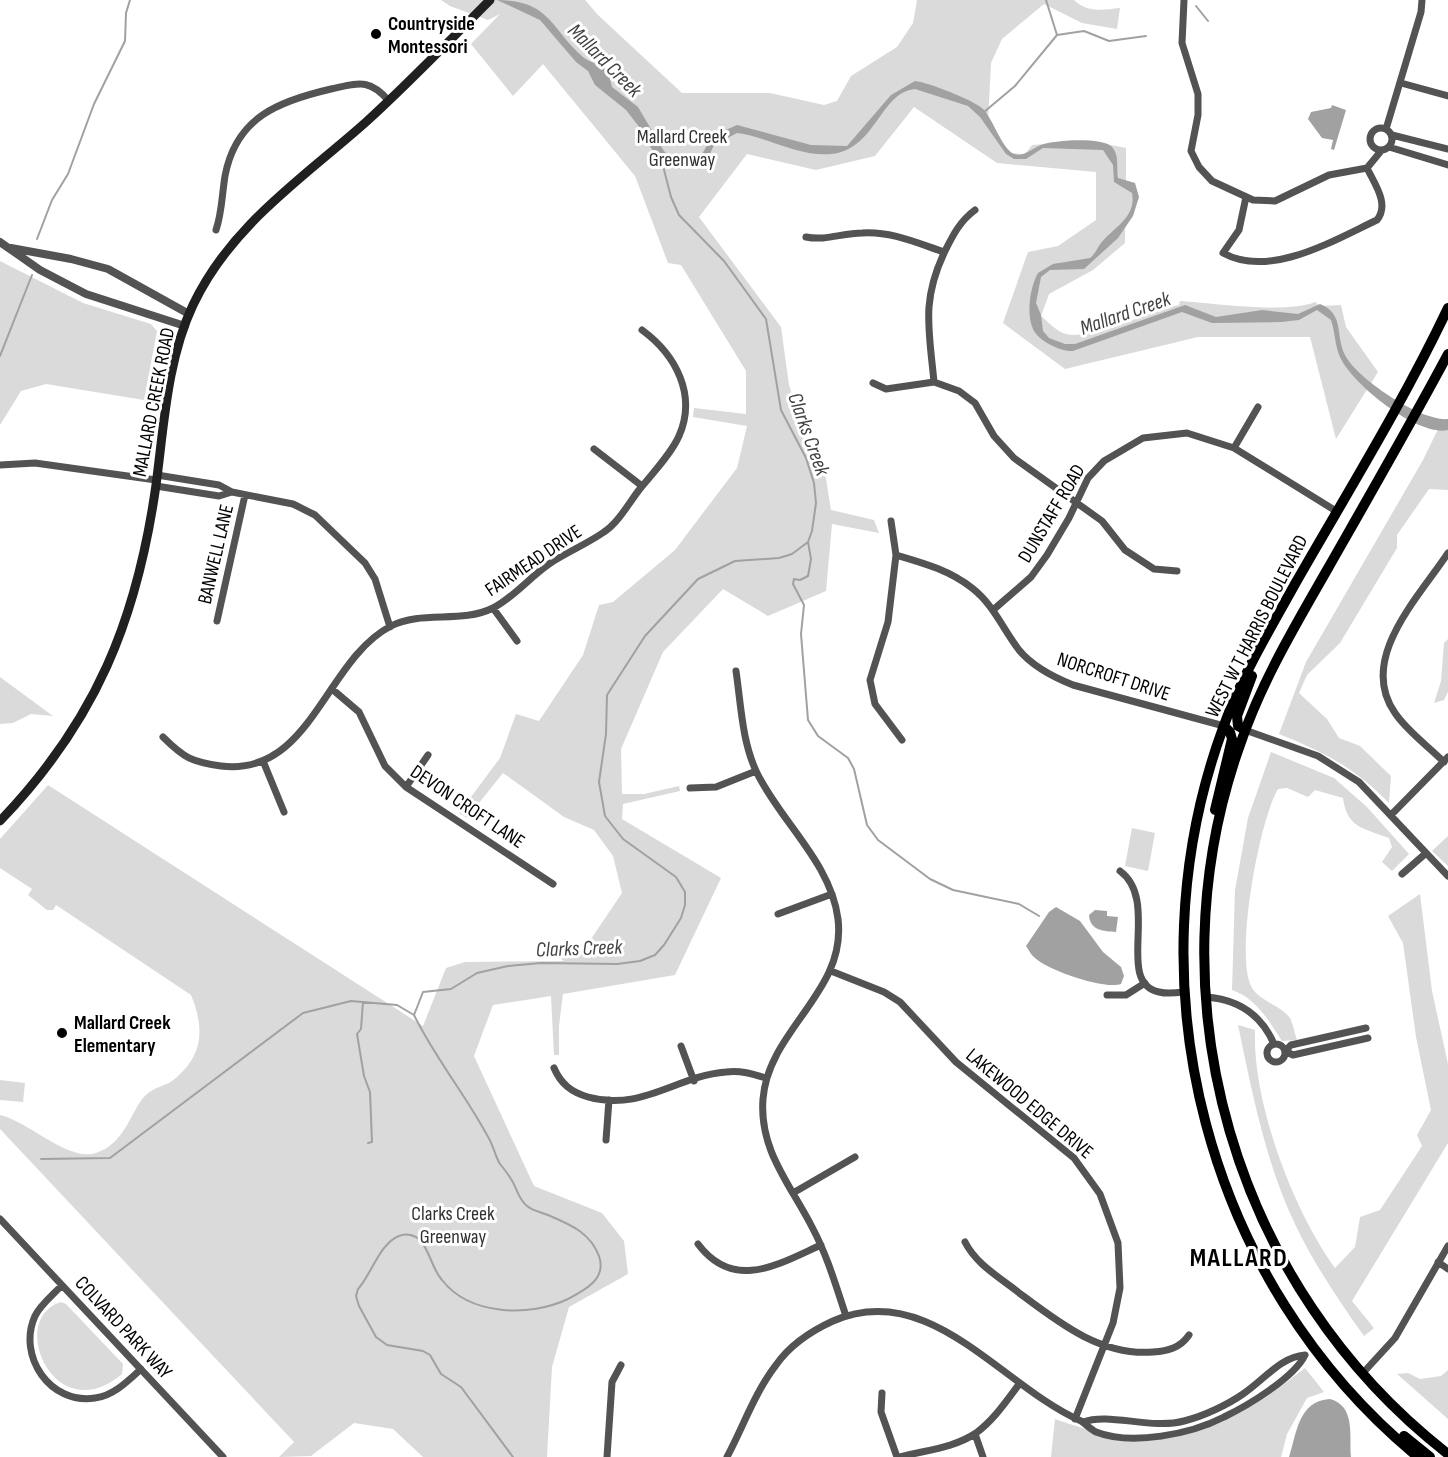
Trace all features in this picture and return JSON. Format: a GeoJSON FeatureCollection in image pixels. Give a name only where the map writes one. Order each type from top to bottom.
{"type":"FeatureCollection","features":[{"type":"Feature","properties":{"kind":"main road","name":"MALLARD CREEK ROAD"},"geometry":{"type":"LineString","coordinates":[[0,821],[58,752],[86,708],[112,656],[139,582],[170,385],[185,326],[189,314],[216,266],[255,217],[389,101],[490,0]]}},
{"type":"Feature","properties":{"kind":"main road","name":"WEST W T HARRIS BOULEVARD"},"geometry":{"type":"LineString","coordinates":[[1418,1457],[1310,1352],[1260,1264],[1219,1171],[1199,1104],[1190,1058],[1183,992],[1183,924],[1192,844],[1208,774],[1224,726],[1260,647],[1448,308]]}},
{"type":"Feature","properties":{"kind":"main road","name":"WEST W T HARRIS BOULEVARD"},"geometry":{"type":"LineString","coordinates":[[1448,354],[1287,641],[1245,730],[1226,790],[1214,840],[1204,928],[1204,996],[1211,1056],[1220,1102],[1236,1156],[1256,1208],[1300,1291],[1327,1331],[1362,1374],[1392,1405],[1448,1454]]}},
{"type":"Feature","properties":{"kind":"main road"},"geometry":{"type":"LineString","coordinates":[[1245,730],[1238,726],[1237,716],[1260,647]]}},
{"type":"Feature","properties":{"kind":"main road"},"geometry":{"type":"LineString","coordinates":[[1214,840],[1216,802],[1232,739],[1230,732],[1224,726]]}},
{"type":"Feature","properties":{"kind":"main road"},"geometry":{"type":"LineString","coordinates":[[1360,1403],[1430,1457]]}},
{"type":"Feature","properties":{"kind":"street"},"geometry":{"type":"LineString","coordinates":[[1184,0],[1182,43],[1198,94],[1198,115],[1191,152],[1199,167],[1212,181],[1246,197],[1275,201],[1329,175],[1367,168],[1382,151],[1389,147],[1446,164],[1448,150],[1375,129],[1369,138],[1374,148],[1382,151]]}},
{"type":"Feature","properties":{"kind":"street"},"geometry":{"type":"LineString","coordinates":[[1389,147],[1389,132],[1421,12],[1422,0]]}},
{"type":"Feature","properties":{"kind":"street"},"geometry":{"type":"LineString","coordinates":[[216,230],[221,216],[226,173],[233,150],[247,127],[262,115],[300,96],[357,83],[375,87],[389,101]]}},
{"type":"Feature","properties":{"kind":"street"},"geometry":{"type":"LineString","coordinates":[[1401,83],[1448,96]]}},
{"type":"Feature","properties":{"kind":"street"},"geometry":{"type":"LineString","coordinates":[[1246,197],[1239,231],[1223,253],[1235,260],[1252,262],[1297,256],[1377,220],[1381,215],[1382,201],[1367,168]]}},
{"type":"Feature","properties":{"kind":"street"},"geometry":{"type":"LineString","coordinates":[[934,382],[928,304],[934,273],[959,225],[975,210]]}},
{"type":"Feature","properties":{"kind":"street"},"geometry":{"type":"LineString","coordinates":[[806,237],[824,239],[860,232],[876,233],[909,239],[944,252]]}},
{"type":"Feature","properties":{"kind":"street"},"geometry":{"type":"LineString","coordinates":[[0,242],[11,248],[71,259],[108,269],[135,282],[170,306],[189,314]]}},
{"type":"Feature","properties":{"kind":"street"},"geometry":{"type":"LineString","coordinates":[[11,248],[20,258],[86,294],[185,326]]}},
{"type":"Feature","properties":{"kind":"street","name":"FAIRMEAD DRIVE"},"geometry":{"type":"LineString","coordinates":[[163,737],[182,756],[196,763],[235,768],[263,761],[295,741],[360,650],[390,627],[413,619],[468,616],[493,608],[550,563],[607,531],[679,436],[687,401],[676,366],[658,342],[642,330]]}},
{"type":"Feature","properties":{"kind":"street"},"geometry":{"type":"LineString","coordinates":[[873,383],[886,388],[934,382],[959,391],[975,403],[994,436],[1014,458],[1102,521],[1125,550],[1154,569],[1177,571]]}},
{"type":"Feature","properties":{"kind":"street"},"geometry":{"type":"LineString","coordinates":[[1234,448],[1258,407]]}},
{"type":"Feature","properties":{"kind":"street","name":"DUNSTAFF ROAD"},"geometry":{"type":"LineString","coordinates":[[993,610],[1031,577],[1069,519],[1075,501],[1088,478],[1104,461],[1143,438],[1187,433],[1234,448],[1336,511]]}},
{"type":"Feature","properties":{"kind":"street"},"geometry":{"type":"LineString","coordinates":[[594,449],[642,486]]}},
{"type":"Feature","properties":{"kind":"street"},"geometry":{"type":"LineString","coordinates":[[0,465],[35,463],[156,480],[219,496],[232,492],[292,504],[315,515],[329,526],[365,563],[375,579],[390,627]]}},
{"type":"Feature","properties":{"kind":"street","name":"BANWELL LANE"},"geometry":{"type":"LineString","coordinates":[[217,621],[245,495]]}},
{"type":"Feature","properties":{"kind":"street"},"geometry":{"type":"LineString","coordinates":[[891,521],[896,555],[888,622],[870,680],[875,704],[902,740]]}},
{"type":"Feature","properties":{"kind":"street"},"geometry":{"type":"LineString","coordinates":[[1391,815],[1446,760],[1396,715],[1386,694],[1382,678],[1389,642],[1448,554]]}},
{"type":"Feature","properties":{"kind":"street","name":"NORCROFT DRIVE"},"geometry":{"type":"LineString","coordinates":[[896,555],[944,570],[972,588],[993,610],[1020,651],[1052,677],[1073,685],[1224,726]]}},
{"type":"Feature","properties":{"kind":"street"},"geometry":{"type":"LineString","coordinates":[[493,608],[517,641]]}},
{"type":"Feature","properties":{"kind":"street"},"geometry":{"type":"LineString","coordinates":[[736,671],[747,743],[756,771],[820,870],[832,894],[838,927],[831,971],[818,994],[777,1052],[766,1077],[763,1100],[764,1131],[774,1162],[821,1245],[846,1316]]}},
{"type":"Feature","properties":{"kind":"street","name":"DEVON CROFT LANE"},"geometry":{"type":"LineString","coordinates":[[332,689],[359,711],[385,766],[406,787],[553,884]]}},
{"type":"Feature","properties":{"kind":"street"},"geometry":{"type":"LineString","coordinates":[[1245,730],[1302,749],[1330,762],[1359,782],[1448,876]]}},
{"type":"Feature","properties":{"kind":"street"},"geometry":{"type":"LineString","coordinates":[[406,787],[428,755]]}},
{"type":"Feature","properties":{"kind":"street"},"geometry":{"type":"LineString","coordinates":[[263,761],[284,812]]}},
{"type":"Feature","properties":{"kind":"street"},"geometry":{"type":"LineString","coordinates":[[690,788],[716,787],[756,771]]}},
{"type":"Feature","properties":{"kind":"street"},"geometry":{"type":"LineString","coordinates":[[1402,874],[1425,854]]}},
{"type":"Feature","properties":{"kind":"street"},"geometry":{"type":"LineString","coordinates":[[1119,873],[1126,878],[1139,898],[1138,964],[1145,983],[1160,993],[1183,992]]}},
{"type":"Feature","properties":{"kind":"street"},"geometry":{"type":"LineString","coordinates":[[778,914],[832,894]]}},
{"type":"Feature","properties":{"kind":"street","name":"LAKEWOOD EDGE DRIVE"},"geometry":{"type":"LineString","coordinates":[[831,971],[884,992],[900,1002],[956,1062],[1061,1145],[1086,1172],[1108,1211],[1120,1262],[1118,1305],[1075,1419]]}},
{"type":"Feature","properties":{"kind":"street"},"geometry":{"type":"LineString","coordinates":[[1110,997],[1134,992],[1145,983]]}},
{"type":"Feature","properties":{"kind":"street"},"geometry":{"type":"LineString","coordinates":[[1204,996],[1223,998],[1245,1008],[1264,1026],[1274,1044]]}},
{"type":"Feature","properties":{"kind":"street"},"geometry":{"type":"LineString","coordinates":[[1274,1044],[1268,1050],[1272,1061],[1281,1061],[1285,1051],[1291,1045],[1366,1028]]}},
{"type":"Feature","properties":{"kind":"street"},"geometry":{"type":"LineString","coordinates":[[1274,1044],[1280,1045],[1293,1055],[1368,1038]]}},
{"type":"Feature","properties":{"kind":"street"},"geometry":{"type":"LineString","coordinates":[[681,1046],[694,1081]]}},
{"type":"Feature","properties":{"kind":"street"},"geometry":{"type":"LineString","coordinates":[[554,1068],[562,1083],[574,1092],[609,1100],[649,1096],[726,1072],[766,1077]]}},
{"type":"Feature","properties":{"kind":"street"},"geometry":{"type":"LineString","coordinates":[[606,1140],[609,1100]]}},
{"type":"Feature","properties":{"kind":"street"},"geometry":{"type":"LineString","coordinates":[[793,1193],[855,1157]]}},
{"type":"Feature","properties":{"kind":"street","name":"COLVARD PARK WAY"},"geometry":{"type":"LineString","coordinates":[[0,1219],[221,1456]]}},
{"type":"Feature","properties":{"kind":"street"},"geometry":{"type":"LineString","coordinates":[[965,1242],[982,1264],[1023,1295],[1068,1328],[1103,1345],[1125,1351],[1160,1352],[1177,1347],[1189,1335]]}},
{"type":"Feature","properties":{"kind":"street"},"geometry":{"type":"LineString","coordinates":[[698,1244],[716,1261],[749,1272],[769,1268],[821,1245]]}},
{"type":"Feature","properties":{"kind":"street"},"geometry":{"type":"LineString","coordinates":[[1362,1374],[1395,1338],[1448,1246]]}},
{"type":"Feature","properties":{"kind":"street"},"geometry":{"type":"LineString","coordinates":[[1438,1262],[1448,1269]]}},
{"type":"Feature","properties":{"kind":"street"},"geometry":{"type":"LineString","coordinates":[[62,1285],[35,1314],[29,1335],[31,1357],[42,1378],[66,1395],[95,1398],[119,1389],[141,1369]]}},
{"type":"Feature","properties":{"kind":"street"},"geometry":{"type":"LineString","coordinates":[[727,1457],[776,1364],[802,1339],[823,1325],[846,1316],[884,1311],[924,1320],[945,1330],[1020,1383],[1095,1431],[1132,1437],[1171,1435],[1204,1427],[1249,1404],[1300,1365],[1310,1352]]}},
{"type":"Feature","properties":{"kind":"street"},"geometry":{"type":"LineString","coordinates":[[1083,1422],[1095,1417],[1136,1424],[1185,1421],[1243,1394],[1292,1356],[1310,1352]]}},
{"type":"Feature","properties":{"kind":"street"},"geometry":{"type":"LineString","coordinates":[[607,1457],[612,1382],[621,1365]]}},
{"type":"Feature","properties":{"kind":"street"},"geometry":{"type":"LineString","coordinates":[[882,1393],[881,1412],[898,1457],[953,1444],[975,1434],[989,1422],[1020,1383]]}},
{"type":"Feature","properties":{"kind":"street"},"geometry":{"type":"LineString","coordinates":[[975,1434],[983,1457]]}},
{"type":"Feature","properties":{"kind":"green space"},"geometry":{"type":"Polygon","coordinates":[[[441,0],[585,0],[598,15],[682,93],[770,93],[824,105],[837,101],[851,76],[897,47],[913,23],[917,0],[1074,0],[1090,9],[1120,8],[1117,29],[1082,23],[1044,4],[1002,39],[991,63],[988,121],[1009,153],[1025,154],[1032,145],[1090,141],[1126,148],[1126,183],[1137,195],[1125,228],[1125,243],[1093,270],[1049,294],[1041,316],[1060,332],[1074,335],[1088,334],[1120,325],[1179,305],[1180,301],[1269,307],[1287,307],[1315,302],[1320,306],[1341,305],[1346,327],[1378,372],[1336,439],[1310,337],[1198,337],[1065,369],[1003,323],[1028,252],[1058,246],[1096,220],[1096,172],[997,163],[914,107],[875,156],[816,170],[747,154],[699,217],[781,327],[789,385],[802,426],[824,466],[831,510],[874,520],[879,533],[832,524],[826,591],[768,616],[723,589],[663,652],[621,749],[622,794],[644,794],[679,786],[680,791],[623,804],[622,819],[721,878],[675,975],[563,994],[559,1026],[559,1055],[554,1055],[551,996],[493,1005],[474,1056],[534,1186],[602,1213],[624,1241],[628,1274],[569,1307],[552,1367],[547,1457],[423,1457],[393,1429],[354,1423],[311,1456],[279,1457],[294,1442],[0,1129],[0,1115],[73,1152],[96,1153],[105,1149],[118,1138],[146,1095],[171,1082],[190,1062],[198,1044],[199,1025],[191,995],[56,905],[53,910],[47,910],[28,895],[32,889],[0,868],[0,839],[48,785],[423,1026],[446,968],[465,962],[564,961],[551,952],[589,942],[622,893],[613,856],[594,830],[564,817],[503,773],[467,818],[459,813],[500,758],[516,714],[539,721],[583,655],[599,605],[613,602],[675,550],[737,468],[747,426],[693,417],[694,408],[746,414],[746,371],[681,265],[668,263],[635,176],[543,64],[513,96],[471,44],[500,14],[488,20],[450,6],[441,0]]]}},
{"type":"Feature","properties":{"kind":"green space"},"geometry":{"type":"Polygon","coordinates":[[[0,261],[83,303],[151,324],[157,331],[144,400],[46,384],[21,391],[0,425],[0,261]]]}},
{"type":"Feature","properties":{"kind":"green space"},"geometry":{"type":"Polygon","coordinates":[[[1448,420],[1448,490],[1429,489],[1397,535],[1397,548],[1340,643],[1307,675],[1299,693],[1327,719],[1339,738],[1360,746],[1391,776],[1389,803],[1364,780],[1338,762],[1279,734],[1306,662],[1423,460],[1441,423],[1448,420]]]}},
{"type":"Feature","properties":{"kind":"green space"},"geometry":{"type":"Polygon","coordinates":[[[1448,639],[1448,692],[1444,700],[1434,703],[1441,681],[1444,643],[1448,639]]]}},
{"type":"Feature","properties":{"kind":"green space"},"geometry":{"type":"Polygon","coordinates":[[[0,677],[53,716],[31,714],[13,723],[0,724],[0,677]]]}},
{"type":"Feature","properties":{"kind":"green space"},"geometry":{"type":"Polygon","coordinates":[[[1271,752],[1334,778],[1367,807],[1409,854],[1392,871],[1382,862],[1392,847],[1389,838],[1364,829],[1352,821],[1348,816],[1343,798],[1315,790],[1308,797],[1287,788],[1278,789],[1271,805],[1257,857],[1251,887],[1246,946],[1247,969],[1254,991],[1291,1020],[1297,1040],[1282,1041],[1255,1004],[1232,990],[1235,890],[1248,818],[1271,752]]]}},
{"type":"Feature","properties":{"kind":"green space"},"geometry":{"type":"Polygon","coordinates":[[[1132,828],[1155,833],[1148,871],[1125,866],[1132,828]]]}},
{"type":"Feature","properties":{"kind":"green space"},"geometry":{"type":"Polygon","coordinates":[[[1448,836],[1448,866],[1432,851],[1448,836]]]}},
{"type":"Feature","properties":{"kind":"green space"},"geometry":{"type":"Polygon","coordinates":[[[1420,894],[1432,991],[1448,1064],[1448,1143],[1352,1301],[1374,1328],[1364,1336],[1319,1268],[1282,1194],[1262,1131],[1238,1025],[1255,1030],[1260,1089],[1278,1154],[1304,1216],[1335,1268],[1355,1247],[1360,1217],[1380,1210],[1422,1146],[1417,1135],[1431,1110],[1416,1037],[1403,943],[1388,916],[1420,894]]]}},
{"type":"Feature","properties":{"kind":"green space"},"geometry":{"type":"Polygon","coordinates":[[[0,1080],[25,1083],[23,1102],[0,1100],[0,1080]]]}},
{"type":"Feature","properties":{"kind":"green space"},"geometry":{"type":"Polygon","coordinates":[[[61,1302],[66,1304],[123,1364],[122,1374],[98,1388],[76,1389],[59,1381],[46,1366],[38,1347],[38,1328],[45,1312],[61,1302]]]}},
{"type":"Feature","properties":{"kind":"green space"},"geometry":{"type":"Polygon","coordinates":[[[1305,1368],[1324,1392],[1307,1398],[1287,1434],[1281,1457],[1051,1457],[1055,1419],[1093,1430],[1127,1436],[1158,1437],[1188,1433],[1216,1424],[1245,1410],[1305,1368]]]}},
{"type":"Feature","properties":{"kind":"green space"},"geometry":{"type":"Polygon","coordinates":[[[1448,1370],[1448,1419],[1397,1374],[1408,1373],[1420,1379],[1441,1376],[1448,1370]]]}},
{"type":"Feature","properties":{"kind":"shaded area"},"geometry":{"type":"Polygon","coordinates":[[[497,0],[515,1],[539,10],[583,57],[608,71],[612,87],[638,107],[664,151],[672,159],[700,158],[712,136],[737,125],[811,145],[847,146],[891,95],[915,81],[950,92],[978,105],[987,114],[1005,146],[1014,154],[1026,153],[1040,145],[1059,141],[1080,140],[1107,144],[1116,154],[1118,178],[1135,183],[1139,197],[1133,216],[1118,238],[1084,269],[1050,270],[1041,277],[1036,303],[1041,315],[1043,331],[1049,338],[1065,344],[1075,344],[1185,305],[1216,317],[1262,310],[1298,314],[1320,304],[1333,314],[1345,355],[1362,376],[1391,397],[1423,414],[1448,419],[1448,430],[1435,430],[1420,425],[1404,417],[1372,394],[1347,368],[1338,353],[1331,320],[1317,310],[1299,320],[1281,322],[1212,323],[1182,312],[1073,351],[1056,348],[1040,338],[1033,329],[1029,308],[1038,273],[1053,264],[1090,258],[1131,209],[1132,193],[1114,182],[1113,165],[1103,150],[1043,148],[1026,159],[1014,159],[1006,154],[980,117],[968,106],[915,89],[903,92],[893,100],[858,143],[846,150],[831,154],[808,153],[737,133],[714,145],[704,167],[677,169],[660,164],[640,128],[626,110],[595,85],[588,71],[576,62],[540,20],[497,0]]]}},
{"type":"Feature","properties":{"kind":"shaded area"},"geometry":{"type":"Polygon","coordinates":[[[1332,105],[1346,110],[1334,150],[1331,149],[1333,140],[1322,138],[1308,119],[1311,112],[1331,108],[1332,105]]]}},
{"type":"Feature","properties":{"kind":"shaded area"},"geometry":{"type":"Polygon","coordinates":[[[1056,907],[1080,921],[1103,952],[1121,967],[1124,976],[1121,984],[1102,984],[1076,978],[1042,963],[1032,955],[1026,946],[1049,912],[1056,907]]]}},
{"type":"Feature","properties":{"kind":"shaded area"},"geometry":{"type":"Polygon","coordinates":[[[1095,910],[1107,911],[1107,916],[1118,917],[1116,932],[1098,929],[1092,924],[1089,915],[1095,910]]]}},
{"type":"Feature","properties":{"kind":"shaded area"},"geometry":{"type":"Polygon","coordinates":[[[1330,1399],[1344,1408],[1348,1415],[1351,1457],[1289,1457],[1297,1429],[1305,1412],[1319,1401],[1330,1399]]]}},
{"type":"Feature","properties":{"kind":"waterway"},"geometry":{"type":"LineString","coordinates":[[37,239],[52,200],[68,174],[94,104],[125,41],[126,13],[130,0]]}},
{"type":"Feature","properties":{"kind":"waterway"},"geometry":{"type":"LineString","coordinates":[[1046,0],[1057,35]]}},
{"type":"Feature","properties":{"kind":"waterway"},"geometry":{"type":"LineString","coordinates":[[1196,6],[1208,21]]}},
{"type":"Feature","properties":{"kind":"waterway"},"geometry":{"type":"LineString","coordinates":[[984,112],[1015,86],[1057,35],[1084,31],[1109,41],[1146,36]]}},
{"type":"Feature","properties":{"kind":"waterway","name":"Clarks Creek"},"geometry":{"type":"LineString","coordinates":[[513,1457],[461,1387],[441,1374],[430,1355],[423,1351],[387,1345],[376,1337],[359,1306],[356,1296],[358,1289],[386,1245],[399,1236],[405,1235],[420,1240],[439,1276],[454,1292],[468,1301],[501,1310],[536,1309],[575,1296],[593,1283],[601,1264],[595,1248],[578,1230],[532,1209],[522,1200],[498,1161],[478,1120],[414,1015],[423,992],[451,989],[477,973],[508,966],[541,963],[617,964],[640,961],[655,955],[664,945],[681,918],[685,905],[685,892],[676,877],[623,839],[605,816],[599,782],[606,734],[607,695],[645,636],[698,579],[735,561],[779,558],[792,554],[808,542],[816,503],[814,483],[806,458],[781,410],[766,319],[724,261],[679,215],[671,197],[662,162]]}},
{"type":"Feature","properties":{"kind":"waterway"},"geometry":{"type":"LineString","coordinates":[[0,356],[32,275]]}},
{"type":"Feature","properties":{"kind":"waterway"},"geometry":{"type":"LineString","coordinates":[[808,542],[811,559],[808,576],[800,580],[794,579],[793,584],[804,605],[801,634],[808,720],[818,736],[848,758],[854,769],[867,825],[878,840],[930,879],[953,890],[1019,904],[1039,916]]}},
{"type":"Feature","properties":{"kind":"waterway"},"geometry":{"type":"LineString","coordinates":[[41,1159],[110,1158],[303,1013],[351,1001],[397,1005],[414,1015]]}},
{"type":"Feature","properties":{"kind":"waterway"},"geometry":{"type":"LineString","coordinates":[[363,1002],[361,1029],[357,1034],[364,1076],[370,1092],[372,1142],[368,1143]]}},
{"type":"Feature","properties":{"kind":"place","name":"Countryside Montessori"},"geometry":{"type":"Point","coordinates":[376,34]}},
{"type":"Feature","properties":{"kind":"place","name":"Mallard Creek Elementary"},"geometry":{"type":"Point","coordinates":[62,1033]}},
{"type":"Feature","properties":{"kind":"district","name":"MALLARD"},"geometry":{"type":"Point","coordinates":[1239,1257]}},
{"type":"Feature","properties":{"kind":"water label","name":"Mallard Creek"},"geometry":{"type":"Point","coordinates":[605,60]}},
{"type":"Feature","properties":{"kind":"water label","name":"Mallard Creek"},"geometry":{"type":"Point","coordinates":[1125,313]}},
{"type":"Feature","properties":{"kind":"park label","name":"Mallard Creek Greenway"},"geometry":{"type":"Point","coordinates":[682,148]}},
{"type":"Feature","properties":{"kind":"park label","name":"Clarks Creek Greenway"},"geometry":{"type":"Point","coordinates":[453,1224]}}]}
